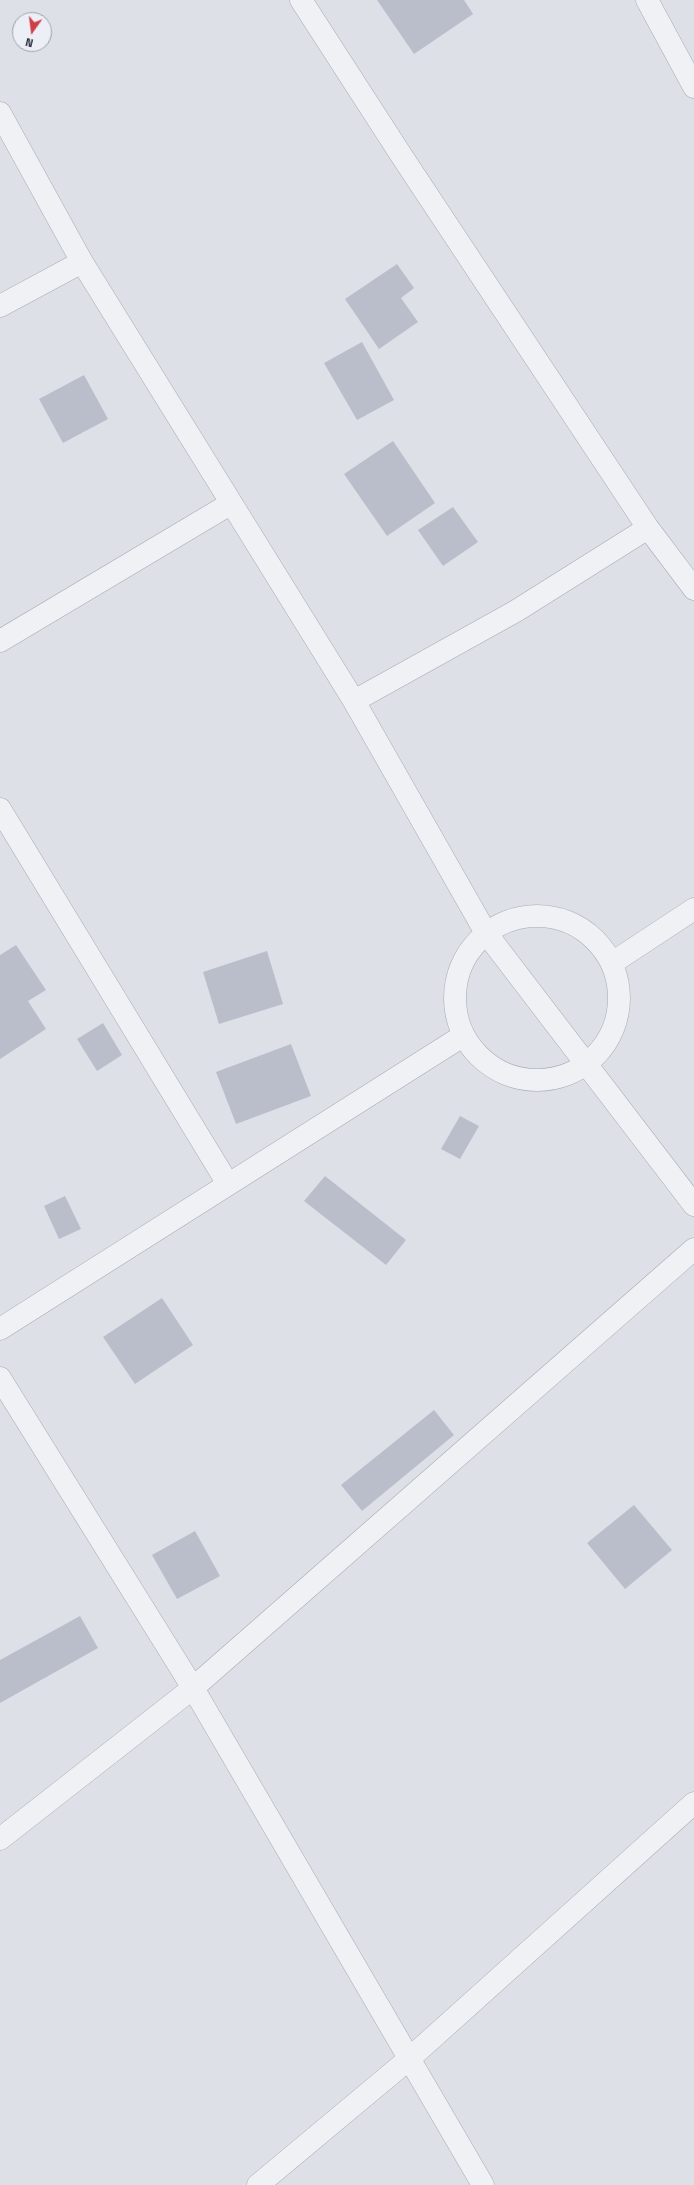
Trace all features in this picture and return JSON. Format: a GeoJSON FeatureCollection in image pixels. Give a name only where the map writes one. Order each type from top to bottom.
{"type":"FeatureCollection","features":[{"type":"Feature","properties":{"kind":"street"},"geometry":{"type":"LineString","coordinates":[[301,0],[403,158],[648,528],[694,589]]}},
{"type":"Feature","properties":{"kind":"street"},"geometry":{"type":"LineString","coordinates":[[647,0],[694,87]]}},
{"type":"Feature","properties":{"kind":"street"},"geometry":{"type":"LineString","coordinates":[[0,113],[82,262],[230,504],[354,701],[486,933],[588,1064],[694,1205]]}},
{"type":"Feature","properties":{"kind":"street"},"geometry":{"type":"LineString","coordinates":[[0,306],[82,262]]}},
{"type":"Feature","properties":{"kind":"street"},"geometry":{"type":"LineString","coordinates":[[0,641],[230,504]]}},
{"type":"Feature","properties":{"kind":"street"},"geometry":{"type":"LineString","coordinates":[[354,701],[516,611],[648,528]]}},
{"type":"Feature","properties":{"kind":"street"},"geometry":{"type":"LineString","coordinates":[[0,809],[228,1184]]}},
{"type":"Feature","properties":{"kind":"street"},"geometry":{"type":"LineString","coordinates":[[612,964],[694,909]]}},
{"type":"Feature","properties":{"kind":"street"},"geometry":{"type":"LineString","coordinates":[[538,916],[556,918],[574,925],[589,935],[602,948],[612,964],[618,981],[620,1000],[617,1018],[611,1035],[601,1051],[588,1064],[572,1073],[554,1079],[536,1080],[517,1078],[500,1072],[484,1062],[461,1037],[454,997],[456,979],[463,961],[472,946],[486,933],[501,924],[519,918],[538,916]]}},
{"type":"Feature","properties":{"kind":"street"},"geometry":{"type":"LineString","coordinates":[[0,1329],[461,1037]]}},
{"type":"Feature","properties":{"kind":"street"},"geometry":{"type":"LineString","coordinates":[[0,1839],[193,1688],[694,1249]]}},
{"type":"Feature","properties":{"kind":"street"},"geometry":{"type":"LineString","coordinates":[[0,1378],[193,1688],[483,2185]]}},
{"type":"Feature","properties":{"kind":"street"},"geometry":{"type":"LineString","coordinates":[[258,2185],[409,2059],[694,1802]]}},
{"type":"Feature","properties":{"kind":"building"},"geometry":{"type":"Polygon","coordinates":[[[377,0],[464,0],[473,14],[414,54],[377,0]]]}},
{"type":"Feature","properties":{"kind":"building"},"geometry":{"type":"Polygon","coordinates":[[[397,264],[414,288],[401,298],[418,322],[379,349],[345,299],[397,264]]]}},
{"type":"Feature","properties":{"kind":"building"},"geometry":{"type":"Polygon","coordinates":[[[362,342],[394,400],[357,420],[324,363],[362,342]]]}},
{"type":"Feature","properties":{"kind":"building"},"geometry":{"type":"Polygon","coordinates":[[[84,375],[108,419],[63,443],[39,399],[84,375]]]}},
{"type":"Feature","properties":{"kind":"building"},"geometry":{"type":"Polygon","coordinates":[[[393,441],[435,503],[387,536],[344,474],[393,441]]]}},
{"type":"Feature","properties":{"kind":"building"},"geometry":{"type":"Polygon","coordinates":[[[453,507],[478,542],[443,566],[418,530],[453,507]]]}},
{"type":"Feature","properties":{"kind":"building"},"geometry":{"type":"Polygon","coordinates":[[[16,945],[46,990],[28,1001],[46,1029],[0,1059],[0,955],[16,945]]]}},
{"type":"Feature","properties":{"kind":"building"},"geometry":{"type":"Polygon","coordinates":[[[267,951],[283,1004],[219,1024],[203,972],[267,951]]]}},
{"type":"Feature","properties":{"kind":"building"},"geometry":{"type":"Polygon","coordinates":[[[103,1023],[122,1055],[97,1071],[77,1039],[103,1023]]]}},
{"type":"Feature","properties":{"kind":"building"},"geometry":{"type":"Polygon","coordinates":[[[291,1044],[311,1096],[236,1124],[216,1072],[291,1044]]]}},
{"type":"Feature","properties":{"kind":"building"},"geometry":{"type":"Polygon","coordinates":[[[460,1116],[479,1126],[460,1159],[441,1149],[460,1116]]]}},
{"type":"Feature","properties":{"kind":"building"},"geometry":{"type":"Polygon","coordinates":[[[325,1176],[406,1240],[386,1265],[304,1201],[325,1176]]]}},
{"type":"Feature","properties":{"kind":"building"},"geometry":{"type":"Polygon","coordinates":[[[65,1196],[81,1229],[59,1239],[44,1206],[65,1196]]]}},
{"type":"Feature","properties":{"kind":"building"},"geometry":{"type":"Polygon","coordinates":[[[162,1298],[193,1345],[135,1384],[103,1337],[162,1298]]]}},
{"type":"Feature","properties":{"kind":"building"},"geometry":{"type":"Polygon","coordinates":[[[434,1410],[454,1435],[362,1511],[341,1485],[434,1410]]]}},
{"type":"Feature","properties":{"kind":"building"},"geometry":{"type":"Polygon","coordinates":[[[634,1505],[672,1550],[625,1589],[587,1543],[634,1505]]]}},
{"type":"Feature","properties":{"kind":"building"},"geometry":{"type":"Polygon","coordinates":[[[195,1531],[220,1576],[177,1599],[152,1555],[195,1531]]]}},
{"type":"Feature","properties":{"kind":"building"},"geometry":{"type":"Polygon","coordinates":[[[80,1616],[98,1648],[0,1703],[0,1660],[80,1616]]]}}]}
